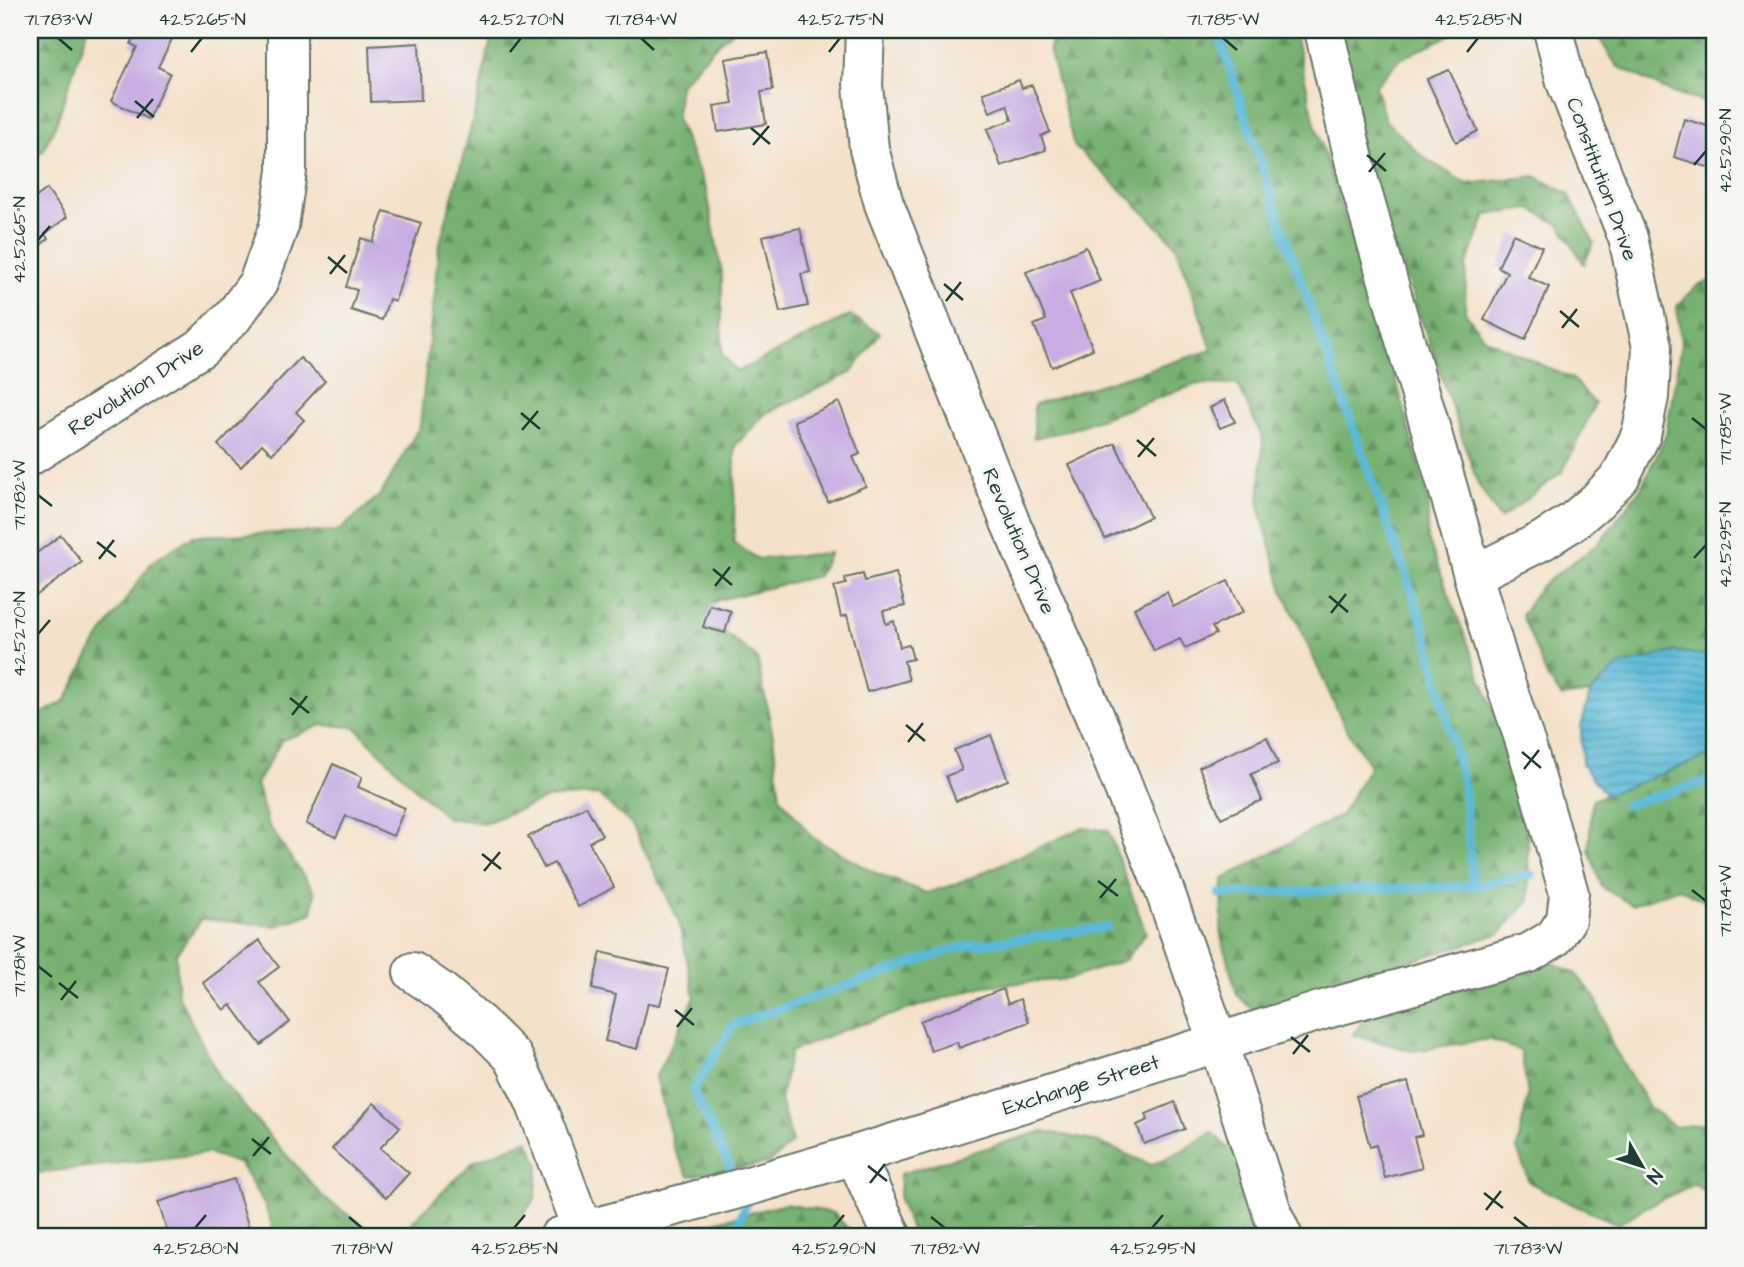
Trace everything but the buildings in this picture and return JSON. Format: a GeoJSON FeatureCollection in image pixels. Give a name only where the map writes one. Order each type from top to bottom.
{"type":"FeatureCollection","features":[{"type":"Feature","properties":{"kind":"street","name":"Revolution Drive"},"geometry":{"type":"LineString","coordinates":[[30,456],[201,348],[233,317],[258,283],[279,226],[287,171],[288,30]]}},
{"type":"Feature","properties":{"kind":"street","name":"Revolution Drive"},"geometry":{"type":"LineString","coordinates":[[865,30],[863,85],[869,149],[884,204],[1010,522],[1102,733],[1164,889],[1218,1042],[1273,1215],[1283,1237]]}},
{"type":"Feature","properties":{"kind":"street"},"geometry":{"type":"LineString","coordinates":[[1324,30],[1359,181],[1473,575]]}},
{"type":"Feature","properties":{"kind":"street","name":"Constitution Drive"},"geometry":{"type":"LineString","coordinates":[[1473,575],[1542,541],[1598,501],[1620,477],[1641,435],[1649,397],[1652,347],[1628,238],[1566,82],[1553,30]]}},
{"type":"Feature","properties":{"kind":"street","name":"Exchange Street"},"geometry":{"type":"LineString","coordinates":[[571,1233],[855,1155],[1323,1010],[1529,953],[1554,939],[1566,920],[1569,893],[1473,575]]}},
{"type":"Feature","properties":{"kind":"street"},"geometry":{"type":"LineString","coordinates":[[413,972],[480,1024],[513,1058],[535,1102],[571,1233]]}},
{"type":"Feature","properties":{"kind":"street"},"geometry":{"type":"LineString","coordinates":[[855,1155],[892,1237]]}},
{"type":"Feature","properties":{"kind":"green space"},"geometry":{"type":"Polygon","coordinates":[[[30,30],[87,30],[57,121],[43,151],[30,158],[30,30]]]}},
{"type":"Feature","properties":{"kind":"green space"},"geometry":{"type":"Polygon","coordinates":[[[493,30],[735,30],[719,42],[680,85],[676,118],[706,189],[722,273],[722,354],[737,372],[850,315],[880,333],[851,373],[766,413],[735,446],[734,543],[758,559],[830,553],[818,576],[718,600],[710,605],[703,627],[725,633],[757,658],[773,736],[780,797],[812,837],[876,873],[926,893],[957,884],[1082,828],[1108,830],[1146,933],[1125,960],[1069,979],[983,986],[840,1031],[790,1052],[780,1100],[792,1143],[769,1163],[689,1176],[674,1149],[656,1076],[695,997],[678,919],[632,825],[598,795],[548,798],[485,823],[447,818],[355,727],[322,725],[282,740],[256,784],[268,824],[315,893],[312,913],[277,926],[202,919],[176,954],[178,995],[220,1079],[324,1198],[369,1229],[408,1226],[474,1161],[528,1140],[539,1164],[535,1199],[509,1233],[495,1237],[276,1237],[265,1206],[240,1164],[208,1153],[30,1174],[30,720],[66,700],[95,644],[152,562],[193,536],[339,531],[381,494],[420,426],[439,247],[475,112],[493,30]]]}},
{"type":"Feature","properties":{"kind":"green space"},"geometry":{"type":"Polygon","coordinates":[[[1053,30],[1294,30],[1315,124],[1395,375],[1429,504],[1427,537],[1527,798],[1529,901],[1499,934],[1253,1010],[1237,995],[1221,936],[1223,879],[1341,815],[1370,766],[1344,725],[1283,591],[1259,506],[1263,439],[1238,385],[1197,384],[1066,431],[1034,438],[1034,405],[1212,350],[1176,245],[1074,146],[1049,48],[1053,30]]]}},
{"type":"Feature","properties":{"kind":"green space"},"geometry":{"type":"Polygon","coordinates":[[[1332,30],[1460,30],[1400,59],[1375,86],[1385,120],[1423,157],[1467,184],[1535,176],[1569,194],[1594,243],[1584,264],[1560,225],[1531,209],[1486,215],[1466,267],[1465,312],[1484,338],[1573,379],[1595,404],[1563,471],[1500,519],[1478,484],[1432,349],[1355,140],[1332,30]]]}},
{"type":"Feature","properties":{"kind":"green space"},"geometry":{"type":"Polygon","coordinates":[[[1595,30],[1699,30],[1714,34],[1714,105],[1672,93],[1617,66],[1595,30]]]}},
{"type":"Feature","properties":{"kind":"green space"},"geometry":{"type":"Polygon","coordinates":[[[1714,280],[1714,656],[1674,652],[1620,666],[1590,693],[1562,697],[1547,677],[1522,615],[1541,586],[1599,543],[1641,488],[1666,435],[1681,344],[1677,306],[1699,284],[1714,280]]]}},
{"type":"Feature","properties":{"kind":"green space"},"geometry":{"type":"Polygon","coordinates":[[[1714,754],[1714,906],[1679,888],[1632,905],[1602,887],[1589,850],[1592,800],[1714,754]]]}},
{"type":"Feature","properties":{"kind":"green space"},"geometry":{"type":"Polygon","coordinates":[[[1550,962],[1575,973],[1595,996],[1612,1045],[1650,1108],[1675,1127],[1714,1123],[1714,1198],[1694,1184],[1618,1224],[1574,1205],[1529,1182],[1517,1149],[1528,1095],[1521,1051],[1489,1039],[1413,1051],[1353,1035],[1366,1016],[1550,962]]]}},
{"type":"Feature","properties":{"kind":"green space"},"geometry":{"type":"Polygon","coordinates":[[[1043,1131],[1098,1142],[1151,1165],[1212,1132],[1238,1157],[1253,1237],[1134,1237],[1114,1232],[1027,1224],[992,1237],[914,1237],[899,1199],[900,1174],[1043,1131]]]}},
{"type":"Feature","properties":{"kind":"green space"},"geometry":{"type":"Polygon","coordinates":[[[785,1204],[834,1213],[855,1237],[653,1237],[785,1204]]]}},
{"type":"Feature","properties":{"kind":"water"},"geometry":{"type":"Polygon","coordinates":[[[1674,652],[1714,656],[1714,754],[1606,795],[1582,765],[1581,727],[1590,693],[1619,666],[1674,652]]]}},
{"type":"Feature","properties":{"kind":"waterway"},"geometry":{"type":"LineString","coordinates":[[1217,30],[1283,230],[1425,629],[1464,787],[1473,886]]}},
{"type":"Feature","properties":{"kind":"waterway"},"geometry":{"type":"LineString","coordinates":[[1626,805],[1714,779]]}},
{"type":"Feature","properties":{"kind":"waterway"},"geometry":{"type":"LineString","coordinates":[[1219,894],[1473,886],[1532,875]]}},
{"type":"Feature","properties":{"kind":"waterway"},"geometry":{"type":"LineString","coordinates":[[736,1180],[693,1090],[733,1025],[960,947],[1107,927]]}},
{"type":"Feature","properties":{"kind":"waterway"},"geometry":{"type":"LineString","coordinates":[[732,1237],[747,1202],[745,1199]]}}]}
